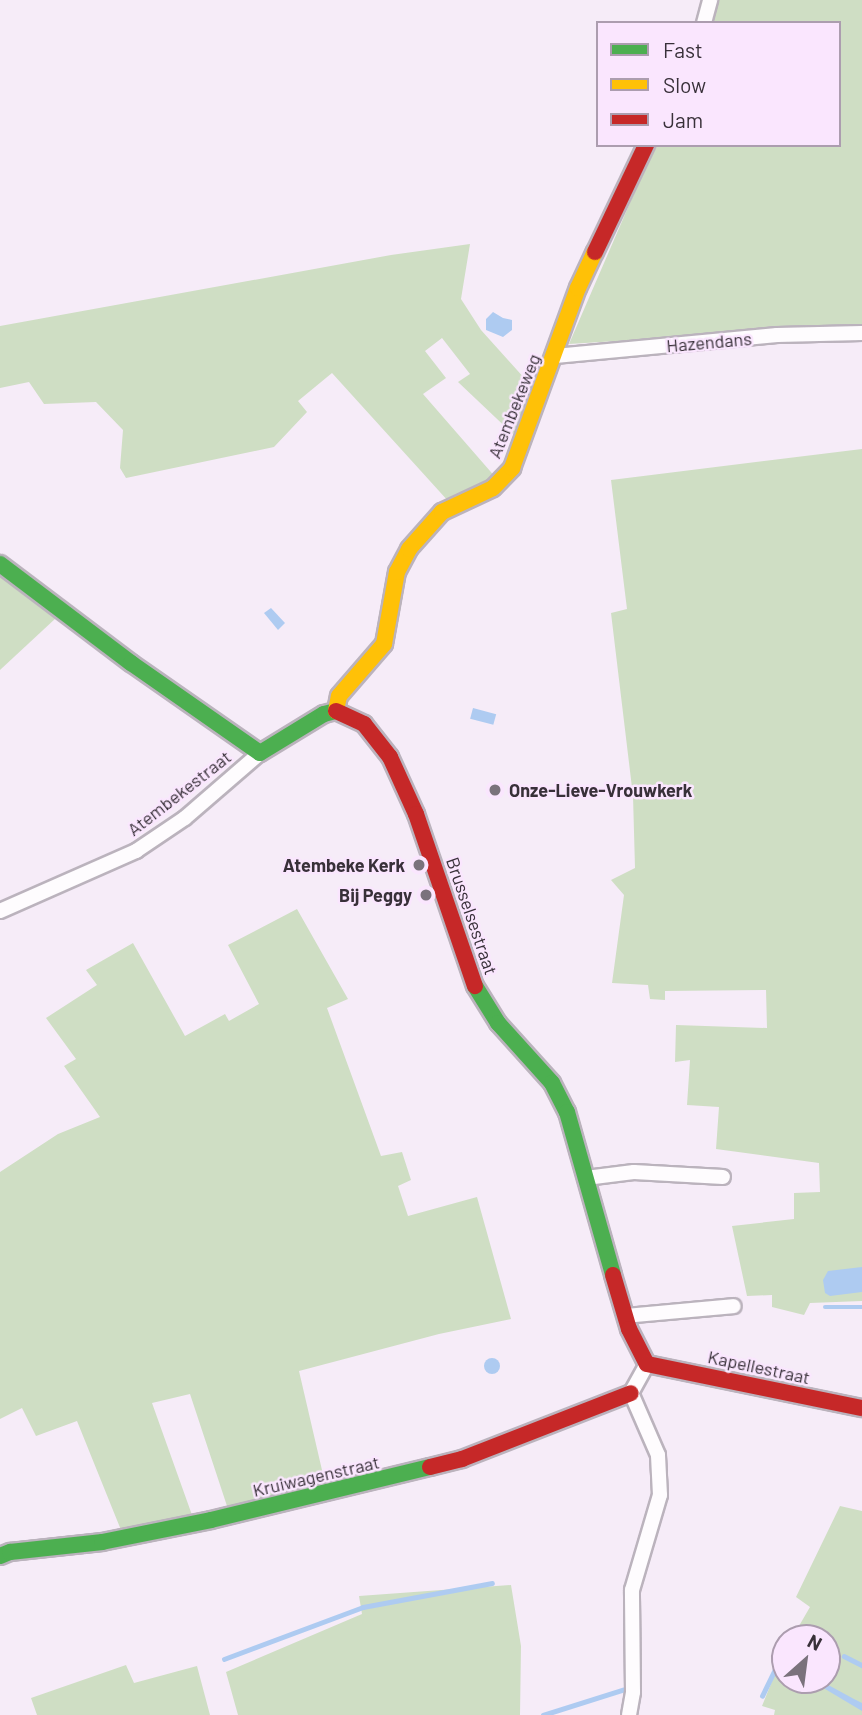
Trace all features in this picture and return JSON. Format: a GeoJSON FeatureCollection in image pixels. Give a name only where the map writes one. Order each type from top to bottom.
{"type":"FeatureCollection","features":[{"type":"Feature","properties":{"kind":"street"},"geometry":{"type":"LineString","coordinates":[[705,21],[710,0]]}},
{"type":"Feature","properties":{"kind":"street","name":"Atembekeweg"},"geometry":{"type":"LineString","coordinates":[[336,711],[340,696],[384,645],[397,572],[409,549],[442,512],[493,488],[512,468],[578,288],[645,147]]}},
{"type":"Feature","properties":{"kind":"street","name":"Hazendans"},"geometry":{"type":"LineString","coordinates":[[555,356],[777,335],[862,333]]}},
{"type":"Feature","properties":{"kind":"street"},"geometry":{"type":"LineString","coordinates":[[0,564],[131,663],[260,753]]}},
{"type":"Feature","properties":{"kind":"street","name":"Atembekestraat"},"geometry":{"type":"LineString","coordinates":[[0,911],[136,851],[184,818],[260,753],[324,714],[336,711]]}},
{"type":"Feature","properties":{"kind":"street","name":"Brusselsestraat"},"geometry":{"type":"LineString","coordinates":[[336,711],[364,724],[395,766],[416,814],[474,985],[498,1023],[552,1083],[567,1112],[625,1316],[636,1346],[647,1364]]}},
{"type":"Feature","properties":{"kind":"street"},"geometry":{"type":"LineString","coordinates":[[586,1178],[634,1172],[723,1177]]}},
{"type":"Feature","properties":{"kind":"street"},"geometry":{"type":"LineString","coordinates":[[625,1316],[734,1306]]}},
{"type":"Feature","properties":{"kind":"street"},"geometry":{"type":"LineString","coordinates":[[629,1715],[633,1692],[632,1590],[660,1494],[658,1455],[631,1393],[647,1364]]}},
{"type":"Feature","properties":{"kind":"street","name":"Kapellestraat"},"geometry":{"type":"LineString","coordinates":[[647,1364],[862,1408]]}},
{"type":"Feature","properties":{"kind":"street","name":"Kruiwagenstraat"},"geometry":{"type":"LineString","coordinates":[[0,1556],[10,1552],[102,1542],[211,1520],[450,1463],[529,1435],[631,1393]]}},
{"type":"Feature","properties":{"kind":"green space"},"geometry":{"type":"Polygon","coordinates":[[[718,0],[862,0],[862,329],[774,331],[569,344],[654,147],[841,147],[841,21],[713,21],[718,0]]]}},
{"type":"Feature","properties":{"kind":"green space"},"geometry":{"type":"Polygon","coordinates":[[[470,244],[461,299],[481,330],[535,390],[516,437],[458,382],[470,374],[442,338],[425,351],[446,378],[423,394],[497,479],[449,502],[332,373],[298,401],[307,412],[274,447],[126,478],[120,468],[123,430],[96,402],[44,404],[29,382],[0,388],[0,326],[391,255],[470,244]]]}},
{"type":"Feature","properties":{"kind":"green space"},"geometry":{"type":"Polygon","coordinates":[[[862,449],[862,1301],[810,1303],[804,1315],[772,1307],[772,1295],[747,1296],[732,1226],[794,1219],[794,1193],[820,1192],[819,1163],[716,1149],[719,1107],[687,1105],[690,1060],[675,1062],[676,1025],[767,1028],[766,990],[665,991],[665,1000],[650,999],[648,985],[612,983],[624,895],[611,880],[635,868],[633,796],[611,613],[627,609],[611,480],[862,449]]]}},
{"type":"Feature","properties":{"kind":"green space"},"geometry":{"type":"Polygon","coordinates":[[[0,575],[56,618],[0,670],[0,575]]]}},
{"type":"Feature","properties":{"kind":"green space"},"geometry":{"type":"Polygon","coordinates":[[[297,909],[348,999],[327,1008],[381,1156],[402,1152],[411,1180],[398,1186],[408,1216],[477,1197],[511,1319],[439,1334],[299,1371],[325,1483],[227,1506],[190,1394],[152,1403],[192,1515],[121,1530],[77,1421],[36,1436],[22,1408],[0,1419],[0,1172],[58,1134],[100,1117],[64,1066],[76,1059],[46,1018],[97,985],[86,970],[133,943],[185,1036],[225,1014],[229,1021],[259,1004],[228,945],[297,909]]]}},
{"type":"Feature","properties":{"kind":"green space"},"geometry":{"type":"Polygon","coordinates":[[[840,1506],[862,1511],[862,1715],[774,1715],[775,1710],[762,1706],[771,1684],[771,1694],[841,1694],[841,1624],[800,1624],[810,1607],[796,1597],[840,1506]]]}},
{"type":"Feature","properties":{"kind":"green space"},"geometry":{"type":"Polygon","coordinates":[[[511,1585],[521,1646],[520,1715],[238,1715],[226,1672],[362,1614],[359,1596],[511,1585]]]}},
{"type":"Feature","properties":{"kind":"green space"},"geometry":{"type":"Polygon","coordinates":[[[126,1665],[134,1683],[197,1666],[210,1715],[37,1715],[31,1698],[126,1665]]]}},
{"type":"Feature","properties":{"kind":"water"},"geometry":{"type":"Polygon","coordinates":[[[493,312],[512,320],[512,330],[503,337],[486,330],[486,319],[493,312]]]}},
{"type":"Feature","properties":{"kind":"water"},"geometry":{"type":"Polygon","coordinates":[[[271,608],[285,623],[278,630],[264,613],[271,608]]]}},
{"type":"Feature","properties":{"kind":"water"},"geometry":{"type":"Polygon","coordinates":[[[473,708],[496,714],[493,725],[470,719],[473,708]]]}},
{"type":"Feature","properties":{"kind":"water"},"geometry":{"type":"Polygon","coordinates":[[[862,1267],[862,1292],[830,1296],[825,1293],[823,1280],[828,1271],[862,1267]]]}},
{"type":"Feature","properties":{"kind":"water"},"geometry":{"type":"Polygon","coordinates":[[[489,1358],[495,1358],[500,1366],[498,1372],[489,1374],[484,1369],[484,1363],[489,1358]]]}},
{"type":"Feature","properties":{"kind":"water"},"geometry":{"type":"Polygon","coordinates":[[[841,1692],[862,1703],[862,1711],[833,1694],[841,1694],[841,1692]]]}},
{"type":"Feature","properties":{"kind":"waterway"},"geometry":{"type":"LineString","coordinates":[[825,1307],[862,1307]]}},
{"type":"Feature","properties":{"kind":"waterway"},"geometry":{"type":"LineString","coordinates":[[224,1659],[363,1607],[492,1583]]}},
{"type":"Feature","properties":{"kind":"waterway"},"geometry":{"type":"LineString","coordinates":[[844,1656],[862,1665]]}},
{"type":"Feature","properties":{"kind":"waterway"},"geometry":{"type":"LineString","coordinates":[[762,1696],[771,1678]]}},
{"type":"Feature","properties":{"kind":"waterway"},"geometry":{"type":"LineString","coordinates":[[543,1715],[625,1689]]}},
{"type":"Feature","properties":{"kind":"traffic: fast"},"geometry":{"type":"LineString","coordinates":[[0,564],[131,663],[260,753],[324,714],[336,711]]}},
{"type":"Feature","properties":{"kind":"traffic: fast"},"geometry":{"type":"LineString","coordinates":[[475,986],[498,1023],[552,1083],[567,1112],[613,1275]]}},
{"type":"Feature","properties":{"kind":"traffic: fast"},"geometry":{"type":"LineString","coordinates":[[0,1556],[10,1552],[102,1542],[211,1520],[430,1467]]}},
{"type":"Feature","properties":{"kind":"traffic: slow"},"geometry":{"type":"LineString","coordinates":[[336,711],[339,696],[384,644],[397,572],[409,549],[442,512],[493,488],[512,468],[578,288],[595,252]]}},
{"type":"Feature","properties":{"kind":"traffic: jam"},"geometry":{"type":"LineString","coordinates":[[595,252],[645,147]]}},
{"type":"Feature","properties":{"kind":"traffic: jam"},"geometry":{"type":"LineString","coordinates":[[336,711],[364,724],[390,757],[416,814],[475,986]]}},
{"type":"Feature","properties":{"kind":"traffic: jam"},"geometry":{"type":"LineString","coordinates":[[613,1275],[629,1329],[647,1364],[862,1408]]}},
{"type":"Feature","properties":{"kind":"traffic: jam"},"geometry":{"type":"LineString","coordinates":[[430,1467],[462,1459],[631,1393]]}},
{"type":"Feature","properties":{"kind":"place","name":"Onze-Lieve-Vrouwkerk"},"geometry":{"type":"Point","coordinates":[495,790]}},
{"type":"Feature","properties":{"kind":"place","name":"Atembeke Kerk"},"geometry":{"type":"Point","coordinates":[419,865]}},
{"type":"Feature","properties":{"kind":"place","name":"Bij Peggy"},"geometry":{"type":"Point","coordinates":[426,895]}}]}
